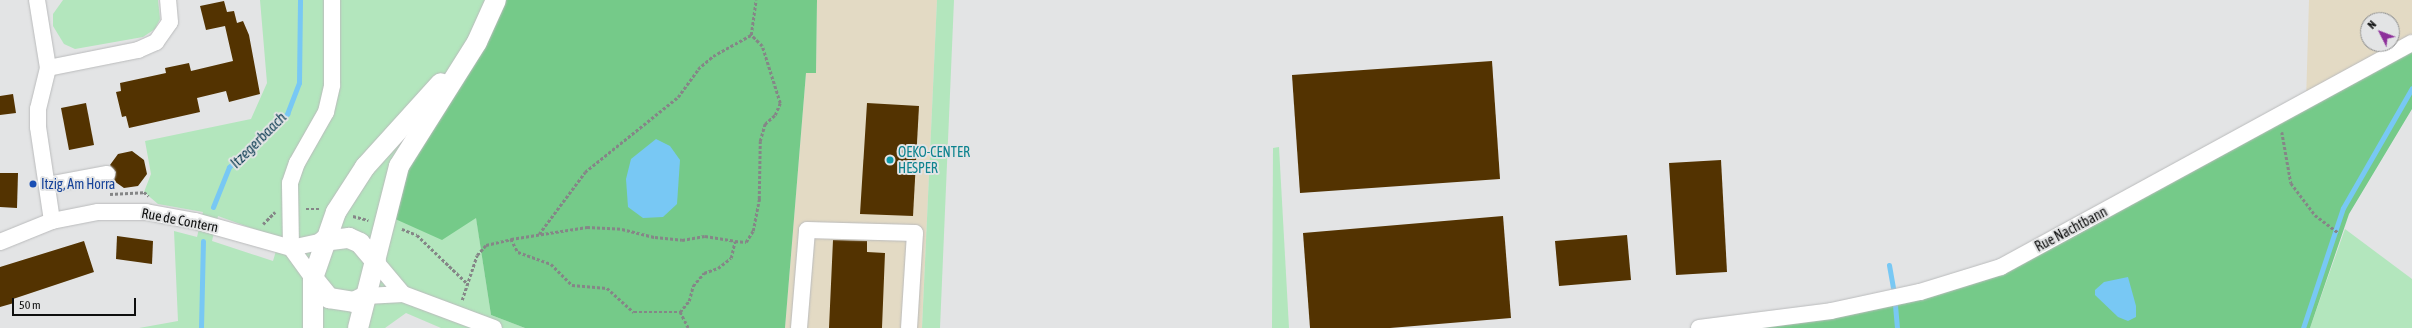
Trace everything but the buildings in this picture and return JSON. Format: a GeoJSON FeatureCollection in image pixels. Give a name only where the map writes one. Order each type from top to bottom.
{"type":"FeatureCollection","features":[{"type":"Feature","properties":{"kind":"main road"},"geometry":{"type":"LineString","coordinates":[[358,328],[376,262],[399,166],[477,42],[496,0]]}},
{"type":"Feature","properties":{"kind":"main road"},"geometry":{"type":"LineString","coordinates":[[313,328],[314,278],[323,241],[336,212],[365,167],[477,42]]}},
{"type":"Feature","properties":{"kind":"main road"},"geometry":{"type":"LineString","coordinates":[[323,241],[336,238],[360,242],[376,262]]}},
{"type":"Feature","properties":{"kind":"main road"},"geometry":{"type":"LineString","coordinates":[[314,278],[329,298],[354,302],[366,296]]}},
{"type":"Feature","properties":{"kind":"street"},"geometry":{"type":"LineString","coordinates":[[37,0],[48,68],[38,109],[52,221]]}},
{"type":"Feature","properties":{"kind":"street"},"geometry":{"type":"LineString","coordinates":[[48,68],[138,50],[156,42],[170,22],[168,0]]}},
{"type":"Feature","properties":{"kind":"street"},"geometry":{"type":"LineString","coordinates":[[314,278],[291,248],[290,183],[297,163],[326,112],[332,85],[332,0]]}},
{"type":"Feature","properties":{"kind":"street","name":"Rue Nachtbann"},"geometry":{"type":"LineString","coordinates":[[1699,328],[1831,311],[1920,292],[2001,267],[2281,116],[2412,43]]}},
{"type":"Feature","properties":{"kind":"street"},"geometry":{"type":"LineString","coordinates":[[47,185],[107,174]]}},
{"type":"Feature","properties":{"kind":"street","name":"Rue de Contern"},"geometry":{"type":"LineString","coordinates":[[0,242],[52,221],[98,212],[146,212],[195,221],[291,248],[323,241]]}},
{"type":"Feature","properties":{"kind":"street"},"geometry":{"type":"LineString","coordinates":[[799,328],[807,230],[915,233],[909,328]]}},
{"type":"Feature","properties":{"kind":"street"},"geometry":{"type":"LineString","coordinates":[[376,262],[404,294]]}},
{"type":"Feature","properties":{"kind":"street"},"geometry":{"type":"LineString","coordinates":[[366,296],[404,294],[494,328]]}},
{"type":"Feature","properties":{"kind":"path"},"geometry":{"type":"LineString","coordinates":[[751,35],[756,0]]}},
{"type":"Feature","properties":{"kind":"path"},"geometry":{"type":"LineString","coordinates":[[538,234],[585,172],[678,98],[698,69],[713,56],[751,35]]}},
{"type":"Feature","properties":{"kind":"path"},"geometry":{"type":"LineString","coordinates":[[399,228],[418,235],[468,284],[477,255],[486,245],[538,234],[587,227],[622,229],[655,237],[682,240],[705,236],[746,242],[753,231],[759,199],[760,141],[765,124],[775,115],[780,103],[762,46],[751,35]]}},
{"type":"Feature","properties":{"kind":"path"},"geometry":{"type":"LineString","coordinates":[[2281,116],[2291,183],[2303,202],[2330,227],[2339,233]]}},
{"type":"Feature","properties":{"kind":"path"},"geometry":{"type":"LineString","coordinates":[[257,230],[279,208],[290,208]]}},
{"type":"Feature","properties":{"kind":"path"},"geometry":{"type":"LineString","coordinates":[[511,239],[518,252],[551,264],[572,285],[607,288],[634,312],[680,312]]}},
{"type":"Feature","properties":{"kind":"path"},"geometry":{"type":"LineString","coordinates":[[680,312],[704,273],[718,268],[731,258],[735,241]]}},
{"type":"Feature","properties":{"kind":"path"},"geometry":{"type":"LineString","coordinates":[[680,312],[688,328]]}},
{"type":"Feature","properties":{"kind":"shaded area","name":"OEKO-CENTER HESPER"},"geometry":{"type":"Polygon","coordinates":[[[817,0],[937,0],[922,328],[785,328],[806,73],[816,73],[817,0]]]}},
{"type":"Feature","properties":{"kind":"shaded area"},"geometry":{"type":"Polygon","coordinates":[[[2309,0],[2412,0],[2412,43],[2400,50],[2400,12],[2360,12],[2360,52],[2396,52],[2306,102],[2309,0]]]}},
{"type":"Feature","properties":{"kind":"green space"},"geometry":{"type":"Polygon","coordinates":[[[63,0],[158,0],[160,19],[155,29],[143,37],[75,49],[64,44],[53,26],[53,14],[63,0]]]}},
{"type":"Feature","properties":{"kind":"green space"},"geometry":{"type":"Polygon","coordinates":[[[260,0],[504,0],[476,217],[491,315],[525,328],[441,328],[406,313],[385,328],[139,328],[178,321],[174,231],[197,237],[203,212],[158,204],[144,192],[151,174],[145,141],[251,119],[267,83],[260,0]],[[218,216],[212,241],[273,261],[278,244],[257,230],[218,216]]]}},
{"type":"Feature","properties":{"kind":"green space"},"geometry":{"type":"Polygon","coordinates":[[[504,0],[817,0],[816,73],[806,73],[785,328],[525,328],[491,315],[476,218],[442,240],[393,218],[406,169],[504,0]]]}},
{"type":"Feature","properties":{"kind":"green space"},"geometry":{"type":"Polygon","coordinates":[[[937,0],[954,0],[940,328],[922,328],[937,0]]]}},
{"type":"Feature","properties":{"kind":"green space"},"geometry":{"type":"Polygon","coordinates":[[[2412,43],[2412,109],[2349,214],[2310,328],[1699,328],[1760,322],[2001,267],[2395,52],[2400,52],[2400,50],[2412,43]]]}},
{"type":"Feature","properties":{"kind":"green space"},"geometry":{"type":"Polygon","coordinates":[[[1279,147],[1289,328],[1272,328],[1273,148],[1279,147]]]}},
{"type":"Feature","properties":{"kind":"green space"},"geometry":{"type":"Polygon","coordinates":[[[2345,229],[2412,279],[2412,328],[2310,328],[2345,229]]]}},
{"type":"Feature","properties":{"kind":"water"},"geometry":{"type":"Polygon","coordinates":[[[656,139],[670,146],[680,160],[677,204],[663,217],[643,218],[628,207],[626,179],[631,159],[656,139]]]}},
{"type":"Feature","properties":{"kind":"water"},"geometry":{"type":"Polygon","coordinates":[[[2128,277],[2136,306],[2136,317],[2128,321],[2118,317],[2095,295],[2095,290],[2104,282],[2128,277]]]}},
{"type":"Feature","properties":{"kind":"waterway","name":"Itzegerbaach"},"geometry":{"type":"LineString","coordinates":[[213,207],[229,167],[287,114],[299,83],[300,0]]}},
{"type":"Feature","properties":{"kind":"waterway"},"geometry":{"type":"LineString","coordinates":[[2303,328],[2343,208],[2412,88]]}},
{"type":"Feature","properties":{"kind":"waterway","name":"Itzegerbaach"},"geometry":{"type":"LineString","coordinates":[[201,328],[203,241]]}},
{"type":"Feature","properties":{"kind":"waterway"},"geometry":{"type":"LineString","coordinates":[[1889,265],[1893,288]]}},
{"type":"Feature","properties":{"kind":"waterway"},"geometry":{"type":"LineString","coordinates":[[1895,305],[1897,328]]}},
{"type":"Feature","properties":{"kind":"place","name":"OEKO-CENTER HESPER"},"geometry":{"type":"Point","coordinates":[890,160]}},
{"type":"Feature","properties":{"kind":"place","name":"Itzig, Am Horra"},"geometry":{"type":"Point","coordinates":[33,184]}}]}
